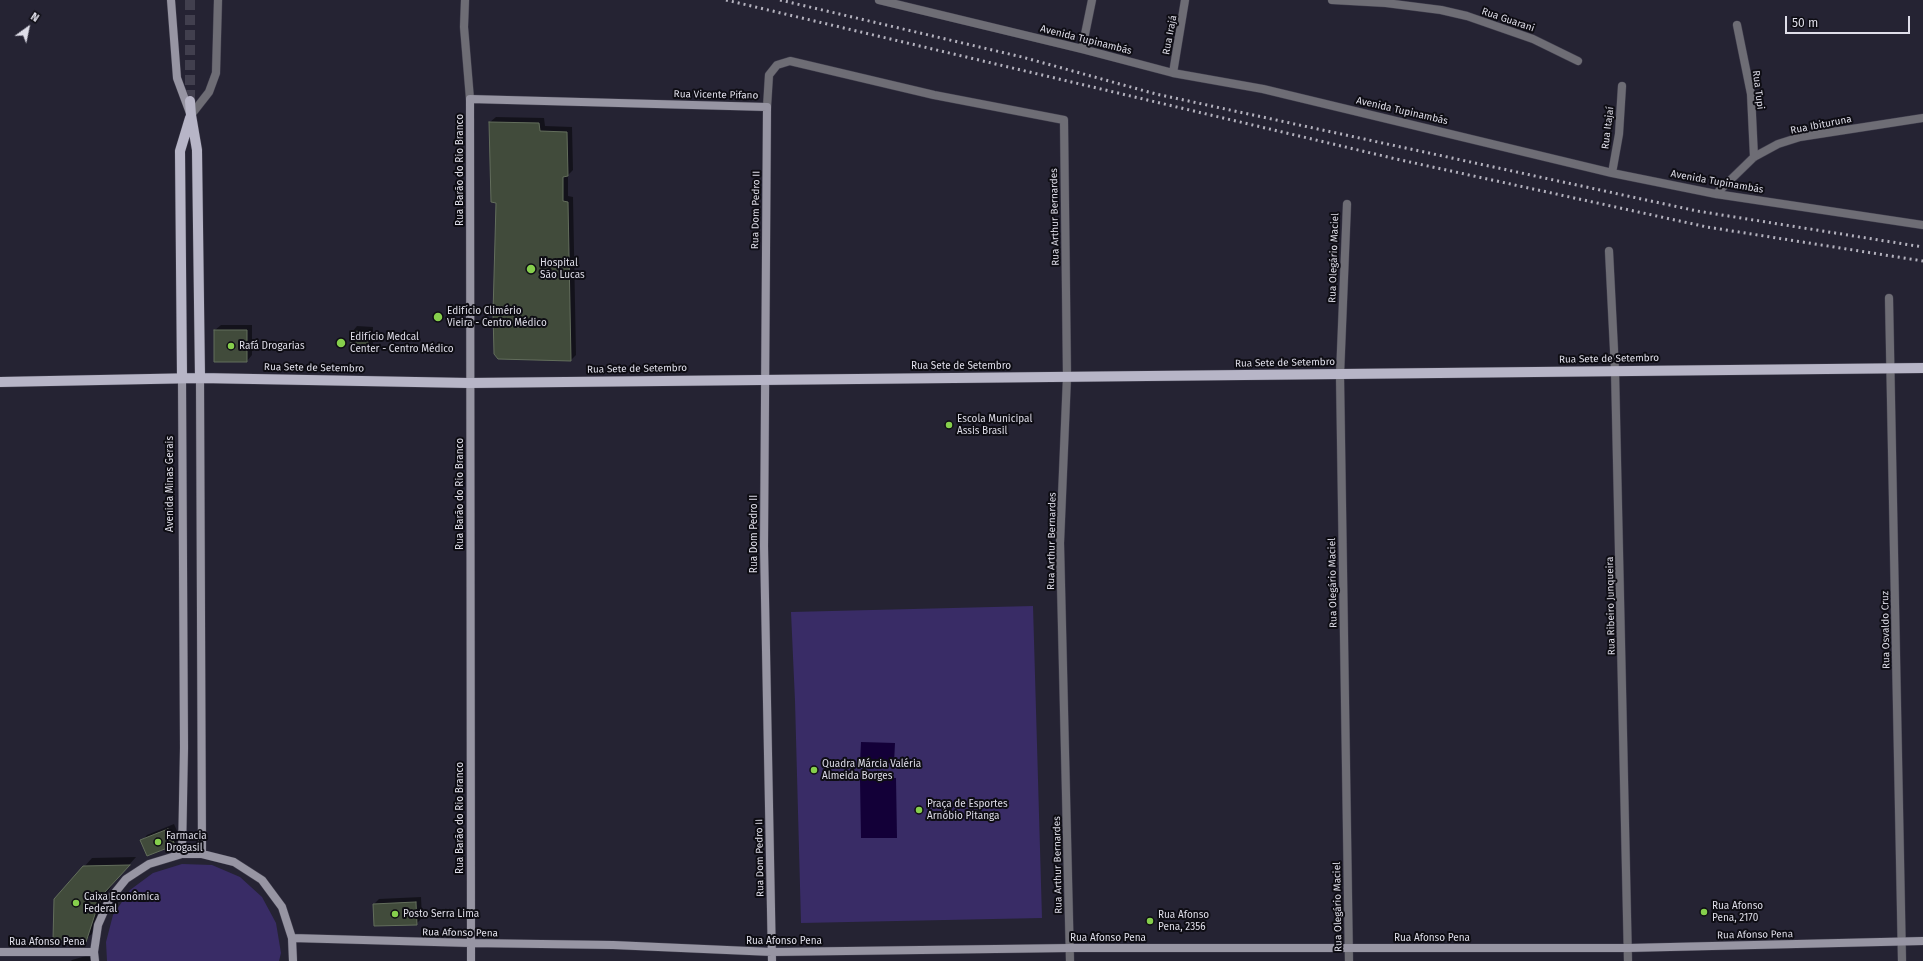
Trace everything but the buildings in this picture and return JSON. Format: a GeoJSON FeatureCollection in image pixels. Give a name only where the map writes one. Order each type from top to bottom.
{"type":"FeatureCollection","features":[{"type":"Feature","properties":{"kind":"main road"},"geometry":{"type":"LineString","coordinates":[[190,101],[197,150],[200,378]]}},
{"type":"Feature","properties":{"kind":"main road","name":"Avenida Minas Gerais"},"geometry":{"type":"LineString","coordinates":[[182,378],[180,150],[191,115]]}},
{"type":"Feature","properties":{"kind":"main road","name":"Rua Sete de Setembro"},"geometry":{"type":"LineString","coordinates":[[0,382],[200,378],[470,383],[1923,368]]}},
{"type":"Feature","properties":{"kind":"street"},"geometry":{"type":"LineString","coordinates":[[171,0],[177,78],[182,95],[191,115]]}},
{"type":"Feature","properties":{"kind":"street","name":"Avenida Minas Gerais"},"geometry":{"type":"LineString","coordinates":[[191,115],[209,92],[216,73],[218,0]]}},
{"type":"Feature","properties":{"kind":"street","name":"Rua Barão do Rio Branco"},"geometry":{"type":"LineString","coordinates":[[465,0],[464,26],[470,99],[470,961]]}},
{"type":"Feature","properties":{"kind":"street","name":"Avenida Tupinambás"},"geometry":{"type":"LineString","coordinates":[[879,0],[1082,48],[1173,73],[1270,91],[1612,173],[1716,194],[1923,224]]}},
{"type":"Feature","properties":{"kind":"street"},"geometry":{"type":"LineString","coordinates":[[1082,48],[1092,0]]}},
{"type":"Feature","properties":{"kind":"street","name":"Rua Irajá"},"geometry":{"type":"LineString","coordinates":[[1173,73],[1186,0]]}},
{"type":"Feature","properties":{"kind":"street","name":"Rua Guarani"},"geometry":{"type":"LineString","coordinates":[[1332,0],[1401,4],[1441,10],[1467,16],[1533,39],[1578,61]]}},
{"type":"Feature","properties":{"kind":"street","name":"Rua Tupi"},"geometry":{"type":"LineString","coordinates":[[1737,25],[1751,94],[1754,157]]}},
{"type":"Feature","properties":{"kind":"street","name":"Rua Vicente Pifano"},"geometry":{"type":"LineString","coordinates":[[470,99],[767,107],[769,76],[777,65],[790,62],[934,95],[1064,120]]}},
{"type":"Feature","properties":{"kind":"street","name":"Rua Itajaí"},"geometry":{"type":"LineString","coordinates":[[1612,173],[1619,134],[1622,86]]}},
{"type":"Feature","properties":{"kind":"street","name":"Rua Dom Pedro II"},"geometry":{"type":"LineString","coordinates":[[767,107],[764,546],[772,961]]}},
{"type":"Feature","properties":{"kind":"street","name":"Rua Ibituruna"},"geometry":{"type":"LineString","coordinates":[[1716,194],[1754,157],[1778,144],[1800,137],[1923,118]]}},
{"type":"Feature","properties":{"kind":"street","name":"Rua Arthur Bernardes"},"geometry":{"type":"LineString","coordinates":[[1064,120],[1067,377],[1060,543],[1070,961]]}},
{"type":"Feature","properties":{"kind":"street","name":"Rua Olegário Maciel"},"geometry":{"type":"LineString","coordinates":[[1347,204],[1340,375],[1349,961]]}},
{"type":"Feature","properties":{"kind":"street","name":"Rua Ribeiro Junqueira"},"geometry":{"type":"LineString","coordinates":[[1609,251],[1616,370],[1628,961]]}},
{"type":"Feature","properties":{"kind":"street","name":"Rua Osvaldo Cruz"},"geometry":{"type":"LineString","coordinates":[[1889,298],[1902,961]]}},
{"type":"Feature","properties":{"kind":"street","name":"Avenida Minas Gerais"},"geometry":{"type":"LineString","coordinates":[[182,378],[184,748],[182,854]]}},
{"type":"Feature","properties":{"kind":"street"},"geometry":{"type":"LineString","coordinates":[[200,378],[202,854]]}},
{"type":"Feature","properties":{"kind":"street"},"geometry":{"type":"LineString","coordinates":[[95,961],[94,952],[98,925],[109,900],[126,879],[149,864],[182,854],[202,854],[234,862],[262,880],[282,906],[292,938],[292,961]]}},
{"type":"Feature","properties":{"kind":"street","name":"Rua Afonso Pena"},"geometry":{"type":"LineString","coordinates":[[292,938],[613,945],[772,952],[1070,948],[1628,948],[1923,941]]}},
{"type":"Feature","properties":{"kind":"street","name":"Rua Afonso Pena"},"geometry":{"type":"LineString","coordinates":[[0,952],[94,952]]}},
{"type":"Feature","properties":{"kind":"shaded area","name":"Praça de Esportes Arnóbio Pitanga"},"geometry":{"type":"Polygon","coordinates":[[[1033,606],[1042,918],[801,923],[791,612],[1033,606]]]}},
{"type":"Feature","properties":{"kind":"shaded area"},"geometry":{"type":"Polygon","coordinates":[[[861,742],[895,743],[894,763],[860,763],[861,742]]]}},
{"type":"Feature","properties":{"kind":"shaded area"},"geometry":{"type":"Polygon","coordinates":[[[896,778],[897,838],[861,838],[860,779],[896,778]]]}},
{"type":"Feature","properties":{"kind":"shaded area"},"geometry":{"type":"Polygon","coordinates":[[[182,864],[212,865],[240,877],[262,897],[276,923],[281,953],[279,961],[107,961],[106,942],[113,915],[130,890],[153,873],[182,864]]]}},
{"type":"Feature","properties":{"kind":"tunnel"},"geometry":{"type":"LineString","coordinates":[[190,0],[190,101]]}},
{"type":"Feature","properties":{"kind":"railway"},"geometry":{"type":"LineString","coordinates":[[726,0],[1396,159],[1707,227],[1923,261]]}},
{"type":"Feature","properties":{"kind":"railway"},"geometry":{"type":"LineString","coordinates":[[780,0],[1022,57],[1156,94],[1697,211],[1923,247]]}},
{"type":"Feature","properties":{"kind":"place","name":"Hospital São Lucas"},"geometry":{"type":"Point","coordinates":[531,269]}},
{"type":"Feature","properties":{"kind":"place","name":"Edifício Climério Vieira - Centro Médico"},"geometry":{"type":"Point","coordinates":[438,317]}},
{"type":"Feature","properties":{"kind":"place","name":"Edifício Medcal Center - Centro Médico"},"geometry":{"type":"Point","coordinates":[341,343]}},
{"type":"Feature","properties":{"kind":"place","name":"Rafá Drogarias"},"geometry":{"type":"Point","coordinates":[231,346]}},
{"type":"Feature","properties":{"kind":"place","name":"Escola Municipal Assis Brasil"},"geometry":{"type":"Point","coordinates":[949,425]}},
{"type":"Feature","properties":{"kind":"place","name":"Quadra Márcia Valéria Almeida Borges"},"geometry":{"type":"Point","coordinates":[814,770]}},
{"type":"Feature","properties":{"kind":"place","name":"Praça de Esportes Arnóbio Pitanga"},"geometry":{"type":"Point","coordinates":[919,810]}},
{"type":"Feature","properties":{"kind":"place","name":"Farmacia Drogasil"},"geometry":{"type":"Point","coordinates":[158,842]}},
{"type":"Feature","properties":{"kind":"place","name":"Caixa Econômica Federal"},"geometry":{"type":"Point","coordinates":[76,903]}},
{"type":"Feature","properties":{"kind":"place","name":"Rua Afonso Pena, 2170"},"geometry":{"type":"Point","coordinates":[1704,912]}},
{"type":"Feature","properties":{"kind":"place","name":"Posto Serra Lima"},"geometry":{"type":"Point","coordinates":[395,914]}},
{"type":"Feature","properties":{"kind":"place","name":"Rua Afonso Pena, 2356"},"geometry":{"type":"Point","coordinates":[1150,921]}}]}
